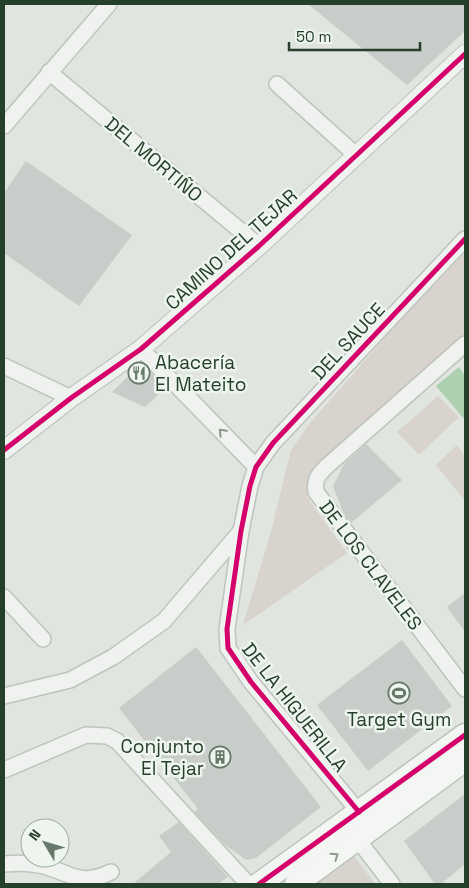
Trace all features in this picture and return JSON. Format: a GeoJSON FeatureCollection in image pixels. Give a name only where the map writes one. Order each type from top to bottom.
{"type":"FeatureCollection","features":[{"type":"Feature","properties":{"kind":"main road"},"geometry":{"type":"LineString","coordinates":[[259,884],[465,735]]}},
{"type":"Feature","properties":{"kind":"main road"},"geometry":{"type":"LineString","coordinates":[[296,884],[465,760]]}},
{"type":"Feature","properties":{"kind":"street"},"geometry":{"type":"LineString","coordinates":[[4,126],[109,4]]}},
{"type":"Feature","properties":{"kind":"street","name":"CAMINO DEL TEJAR"},"geometry":{"type":"LineString","coordinates":[[4,450],[71,398],[141,349],[259,246],[465,54]]}},
{"type":"Feature","properties":{"kind":"street","name":"DEL MORTIÑO"},"geometry":{"type":"LineString","coordinates":[[49,72],[259,246]]}},
{"type":"Feature","properties":{"kind":"street"},"geometry":{"type":"LineString","coordinates":[[277,84],[357,156]]}},
{"type":"Feature","properties":{"kind":"street","name":"DEL SAUCE"},"geometry":{"type":"LineString","coordinates":[[256,467],[273,443],[465,239]]}},
{"type":"Feature","properties":{"kind":"street","name":"DE LOS CLAVELES"},"geometry":{"type":"LineString","coordinates":[[465,344],[326,467],[314,483],[316,492],[465,689]]}},
{"type":"Feature","properties":{"kind":"street"},"geometry":{"type":"LineString","coordinates":[[141,349],[256,467]]}},
{"type":"Feature","properties":{"kind":"street"},"geometry":{"type":"LineString","coordinates":[[4,366],[71,398]]}},
{"type":"Feature","properties":{"kind":"street","name":"DE LA HIGUERILLA"},"geometry":{"type":"LineString","coordinates":[[256,467],[241,531],[227,629],[228,648],[243,672],[359,812]]}},
{"type":"Feature","properties":{"kind":"street"},"geometry":{"type":"LineString","coordinates":[[4,696],[70,680],[114,657],[164,621],[241,531]]}},
{"type":"Feature","properties":{"kind":"street"},"geometry":{"type":"LineString","coordinates":[[4,597],[43,639]]}},
{"type":"Feature","properties":{"kind":"street"},"geometry":{"type":"LineString","coordinates":[[4,770],[86,735],[107,736],[117,741],[248,884]]}},
{"type":"Feature","properties":{"kind":"street"},"geometry":{"type":"LineString","coordinates":[[358,840],[392,884]]}},
{"type":"Feature","properties":{"kind":"street"},"geometry":{"type":"LineString","coordinates":[[4,864],[40,865],[83,882],[98,881],[111,872]]}},
{"type":"Feature","properties":{"kind":"shaded area"},"geometry":{"type":"Polygon","coordinates":[[[465,253],[465,341],[314,466],[309,479],[307,497],[347,553],[243,625],[271,532],[291,450],[310,423],[402,318],[465,253]]]}},
{"type":"Feature","properties":{"kind":"shaded area"},"geometry":{"type":"Polygon","coordinates":[[[459,367],[465,376],[465,420],[436,386],[459,367]]]}},
{"type":"Feature","properties":{"kind":"shaded area"},"geometry":{"type":"Polygon","coordinates":[[[438,396],[459,417],[419,455],[397,432],[438,396]]]}},
{"type":"Feature","properties":{"kind":"shaded area"},"geometry":{"type":"Polygon","coordinates":[[[457,445],[465,457],[465,501],[436,465],[457,445]]]}},
{"type":"Feature","properties":{"kind":"shaded area"},"geometry":{"type":"Polygon","coordinates":[[[354,856],[375,884],[315,884],[354,856]]]}},
{"type":"Feature","properties":{"kind":"building"},"geometry":{"type":"Polygon","coordinates":[[[308,4],[465,4],[465,31],[407,85],[308,4]]]}},
{"type":"Feature","properties":{"kind":"building"},"geometry":{"type":"Polygon","coordinates":[[[26,161],[132,235],[79,306],[4,253],[4,193],[26,161]]]}},
{"type":"Feature","properties":{"kind":"building"},"geometry":{"type":"Polygon","coordinates":[[[142,363],[165,388],[145,407],[112,392],[142,363]]]}},
{"type":"Feature","properties":{"kind":"building"},"geometry":{"type":"Polygon","coordinates":[[[366,444],[402,480],[351,523],[343,512],[333,486],[344,464],[366,444]]]}},
{"type":"Feature","properties":{"kind":"building"},"geometry":{"type":"Polygon","coordinates":[[[465,593],[465,632],[447,607],[465,593]]]}},
{"type":"Feature","properties":{"kind":"building"},"geometry":{"type":"Polygon","coordinates":[[[402,640],[452,706],[368,771],[317,705],[402,640]]]}},
{"type":"Feature","properties":{"kind":"building","name":"Conjunto El Tejar"},"geometry":{"type":"Polygon","coordinates":[[[196,647],[321,807],[256,858],[246,860],[224,844],[194,812],[198,809],[119,708],[196,647]]]}},
{"type":"Feature","properties":{"kind":"building"},"geometry":{"type":"Polygon","coordinates":[[[465,794],[465,864],[441,884],[435,884],[404,841],[465,794]]]}},
{"type":"Feature","properties":{"kind":"building"},"geometry":{"type":"Polygon","coordinates":[[[179,822],[228,877],[217,884],[133,884],[171,852],[159,836],[179,822]]]}},
{"type":"Feature","properties":{"kind":"cycle path"},"geometry":{"type":"LineString","coordinates":[[4,450],[71,398],[141,349],[259,246],[465,54]]}},
{"type":"Feature","properties":{"kind":"cycle path"},"geometry":{"type":"LineString","coordinates":[[359,812],[251,682],[228,648],[227,629],[241,531],[250,486],[256,467],[273,443],[465,239]]}},
{"type":"Feature","properties":{"kind":"cycle path"},"geometry":{"type":"LineString","coordinates":[[259,884],[465,735]]}},
{"type":"Feature","properties":{"kind":"place","name":"Abacería El Mateito"},"geometry":{"type":"Point","coordinates":[139,373]}},
{"type":"Feature","properties":{"kind":"place","name":"Target Gym"},"geometry":{"type":"Point","coordinates":[399,693]}},
{"type":"Feature","properties":{"kind":"place","name":"Conjunto El Tejar"},"geometry":{"type":"Point","coordinates":[220,757]}}]}
